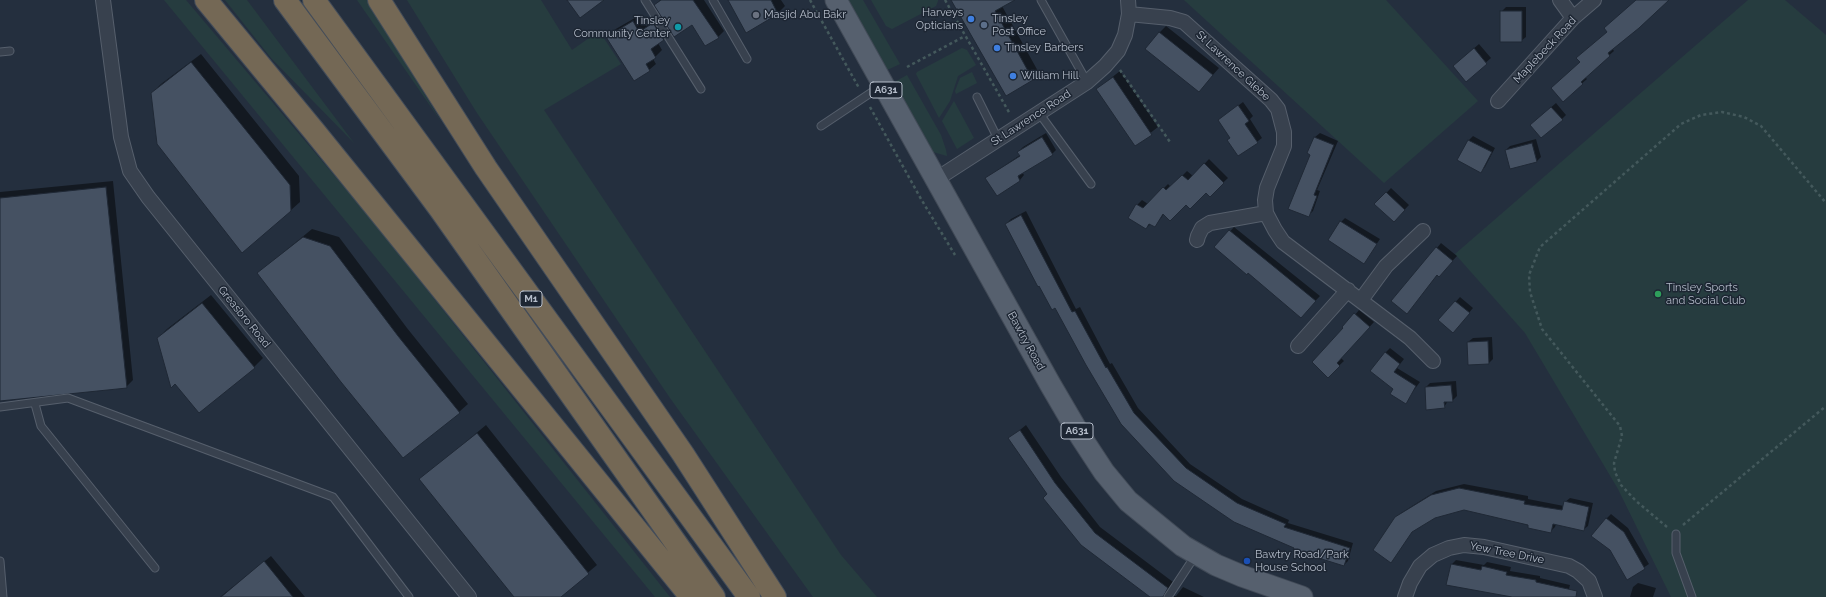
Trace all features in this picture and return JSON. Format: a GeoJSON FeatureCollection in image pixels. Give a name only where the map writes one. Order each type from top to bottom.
{"type":"FeatureCollection","features":[{"type":"Feature","properties":{"kind":"highway"},"geometry":{"type":"LineString","coordinates":[[206,0],[314,131],[691,597]]}},
{"type":"Feature","properties":{"kind":"highway","name":"M1"},"geometry":{"type":"LineString","coordinates":[[285,0],[440,209],[714,597]]}},
{"type":"Feature","properties":{"kind":"highway","name":"M1"},"geometry":{"type":"LineString","coordinates":[[314,0],[750,597]]}},
{"type":"Feature","properties":{"kind":"highway"},"geometry":{"type":"LineString","coordinates":[[379,0],[486,168],[683,454],[775,597]]}},
{"type":"Feature","properties":{"kind":"main road","name":"Bawtry Road"},"geometry":{"type":"LineString","coordinates":[[836,0],[1050,384],[1081,437],[1104,472],[1128,501],[1183,546],[1216,565],[1250,579],[1302,597]]}},
{"type":"Feature","properties":{"kind":"street","name":"Greasbro Road"},"geometry":{"type":"LineString","coordinates":[[103,0],[122,136],[130,171],[148,197],[469,597]]}},
{"type":"Feature","properties":{"kind":"street"},"geometry":{"type":"LineString","coordinates":[[1560,0],[1573,18]]}},
{"type":"Feature","properties":{"kind":"street","name":"Maplebeck Road"},"geometry":{"type":"LineString","coordinates":[[1498,101],[1573,18],[1594,0]]}},
{"type":"Feature","properties":{"kind":"street","name":"St Lawrence Road"},"geometry":{"type":"LineString","coordinates":[[935,180],[1087,82],[1105,66],[1118,51],[1125,35],[1128,7]]}},
{"type":"Feature","properties":{"kind":"street","name":"St Lawrence Glebe"},"geometry":{"type":"LineString","coordinates":[[1128,7],[1184,22],[1265,94],[1274,105],[1282,120],[1284,146],[1267,188],[1265,200],[1266,212]]}},
{"type":"Feature","properties":{"kind":"street"},"geometry":{"type":"LineString","coordinates":[[1197,240],[1202,228],[1210,223],[1266,212],[1283,242],[1362,300],[1410,338],[1433,360]]}},
{"type":"Feature","properties":{"kind":"street"},"geometry":{"type":"LineString","coordinates":[[1362,300],[1386,266],[1423,231]]}},
{"type":"Feature","properties":{"kind":"street"},"geometry":{"type":"LineString","coordinates":[[1298,346],[1348,290]]}},
{"type":"Feature","properties":{"kind":"street","name":"Yew Tree Drive"},"geometry":{"type":"LineString","coordinates":[[1405,597],[1410,583],[1420,566],[1433,555],[1449,548],[1464,545],[1484,547],[1569,566],[1578,571],[1589,581],[1595,597]]}},
{"type":"Feature","properties":{"kind":"lane"},"geometry":{"type":"LineString","coordinates":[[645,0],[701,89]]}},
{"type":"Feature","properties":{"kind":"lane"},"geometry":{"type":"LineString","coordinates":[[713,0],[747,59]]}},
{"type":"Feature","properties":{"kind":"lane"},"geometry":{"type":"LineString","coordinates":[[1041,0],[1087,82]]}},
{"type":"Feature","properties":{"kind":"lane"},"geometry":{"type":"LineString","coordinates":[[0,52],[10,51]]}},
{"type":"Feature","properties":{"kind":"lane"},"geometry":{"type":"LineString","coordinates":[[821,126],[883,84]]}},
{"type":"Feature","properties":{"kind":"lane"},"geometry":{"type":"LineString","coordinates":[[977,97],[998,139]]}},
{"type":"Feature","properties":{"kind":"lane"},"geometry":{"type":"LineString","coordinates":[[1039,113],[1091,184]]}},
{"type":"Feature","properties":{"kind":"lane"},"geometry":{"type":"LineString","coordinates":[[0,407],[35,404],[68,398],[333,497],[409,597]]}},
{"type":"Feature","properties":{"kind":"lane"},"geometry":{"type":"LineString","coordinates":[[35,404],[41,426],[155,568]]}},
{"type":"Feature","properties":{"kind":"lane"},"geometry":{"type":"LineString","coordinates":[[1676,534],[1676,553],[1692,597]]}},
{"type":"Feature","properties":{"kind":"lane"},"geometry":{"type":"LineString","coordinates":[[1168,597],[1197,554]]}},
{"type":"Feature","properties":{"kind":"lane"},"geometry":{"type":"LineString","coordinates":[[0,561],[3,597]]}},
{"type":"Feature","properties":{"kind":"path"},"geometry":{"type":"LineString","coordinates":[[810,0],[921,199],[956,256]]}},
{"type":"Feature","properties":{"kind":"path"},"geometry":{"type":"LineString","coordinates":[[945,0],[1017,127]]}},
{"type":"Feature","properties":{"kind":"path"},"geometry":{"type":"LineString","coordinates":[[907,67],[965,36]]}},
{"type":"Feature","properties":{"kind":"path"},"geometry":{"type":"LineString","coordinates":[[1112,58],[1170,142]]}},
{"type":"Feature","properties":{"kind":"path"},"geometry":{"type":"LineString","coordinates":[[1826,203],[1761,126],[1744,117],[1722,112],[1700,115],[1682,124],[1540,247],[1533,261],[1529,275],[1530,292],[1542,329],[1620,426],[1622,436],[1614,463],[1615,472],[1621,485],[1636,501],[1676,534],[1685,522],[1826,406]]}},
{"type":"Feature","properties":{"kind":"green space"},"geometry":{"type":"Polygon","coordinates":[[[164,0],[186,0],[371,219],[670,597],[655,597],[164,0]]]}},
{"type":"Feature","properties":{"kind":"green space"},"geometry":{"type":"Polygon","coordinates":[[[225,0],[247,0],[354,143],[271,58],[225,0]]]}},
{"type":"Feature","properties":{"kind":"green space"},"geometry":{"type":"Polygon","coordinates":[[[357,0],[367,0],[442,123],[357,0]]]}},
{"type":"Feature","properties":{"kind":"green space"},"geometry":{"type":"Polygon","coordinates":[[[407,0],[541,0],[572,50],[599,31],[621,64],[544,110],[841,555],[877,597],[813,597],[670,398],[477,113],[407,0]]]}},
{"type":"Feature","properties":{"kind":"green space"},"geometry":{"type":"Polygon","coordinates":[[[843,0],[863,0],[900,64],[885,71],[843,0]]]}},
{"type":"Feature","properties":{"kind":"green space"},"geometry":{"type":"Polygon","coordinates":[[[871,0],[938,1],[936,6],[892,29],[886,26],[871,0]]]}},
{"type":"Feature","properties":{"kind":"green space"},"geometry":{"type":"Polygon","coordinates":[[[1184,0],[1386,0],[1478,101],[1384,183],[1184,0]]]}},
{"type":"Feature","properties":{"kind":"green space","name":"Tinsley Sports and Social Club"},"geometry":{"type":"Polygon","coordinates":[[[1748,0],[1785,0],[1826,35],[1826,597],[1671,597],[1618,489],[1525,333],[1455,254],[1748,0]]]}},
{"type":"Feature","properties":{"kind":"green space"},"geometry":{"type":"Polygon","coordinates":[[[962,48],[967,50],[976,65],[958,76],[950,101],[939,118],[916,74],[917,72],[962,48]]]}},
{"type":"Feature","properties":{"kind":"green space"},"geometry":{"type":"Polygon","coordinates":[[[972,72],[977,83],[956,94],[955,91],[960,78],[972,72]]]}},
{"type":"Feature","properties":{"kind":"green space"},"geometry":{"type":"Polygon","coordinates":[[[907,75],[941,135],[947,156],[933,152],[927,148],[891,84],[907,75]]]}},
{"type":"Feature","properties":{"kind":"green space"},"geometry":{"type":"Polygon","coordinates":[[[954,101],[974,138],[957,149],[942,121],[954,101]]]}},
{"type":"Feature","properties":{"kind":"building"},"geometry":{"type":"Polygon","coordinates":[[[567,0],[604,0],[580,18],[567,0]]]}},
{"type":"Feature","properties":{"kind":"building","name":"Tinsley Community Center"},"geometry":{"type":"Polygon","coordinates":[[[661,0],[693,0],[719,38],[705,46],[692,25],[674,37],[654,5],[661,0]]]}},
{"type":"Feature","properties":{"kind":"building","name":"Masjid Abu Bakr"},"geometry":{"type":"Polygon","coordinates":[[[728,0],[771,0],[778,14],[746,33],[728,0]]]}},
{"type":"Feature","properties":{"kind":"building"},"geometry":{"type":"Polygon","coordinates":[[[951,0],[1015,0],[995,11],[1033,80],[1006,96],[951,0]]]}},
{"type":"Feature","properties":{"kind":"building"},"geometry":{"type":"Polygon","coordinates":[[[1636,0],[1669,0],[1639,28],[1608,53],[1610,56],[1581,82],[1583,84],[1563,102],[1551,88],[1580,62],[1576,58],[1607,32],[1604,28],[1636,0]]]}},
{"type":"Feature","properties":{"kind":"building"},"geometry":{"type":"Polygon","coordinates":[[[1500,11],[1522,11],[1522,42],[1500,42],[1500,11]]]}},
{"type":"Feature","properties":{"kind":"building"},"geometry":{"type":"Polygon","coordinates":[[[633,21],[639,32],[653,23],[664,40],[651,49],[656,58],[646,64],[650,71],[634,81],[606,37],[633,21]]]}},
{"type":"Feature","properties":{"kind":"building"},"geometry":{"type":"Polygon","coordinates":[[[1159,32],[1213,75],[1199,92],[1145,49],[1159,32]]]}},
{"type":"Feature","properties":{"kind":"building"},"geometry":{"type":"Polygon","coordinates":[[[1474,48],[1487,64],[1466,82],[1453,66],[1474,48]]]}},
{"type":"Feature","properties":{"kind":"building"},"geometry":{"type":"Polygon","coordinates":[[[191,62],[290,185],[291,211],[242,253],[157,144],[151,93],[191,62]]]}},
{"type":"Feature","properties":{"kind":"building"},"geometry":{"type":"Polygon","coordinates":[[[1113,77],[1152,135],[1135,146],[1096,89],[1113,77]]]}},
{"type":"Feature","properties":{"kind":"building"},"geometry":{"type":"Polygon","coordinates":[[[1238,105],[1249,121],[1245,124],[1258,143],[1238,156],[1227,140],[1230,138],[1218,120],[1238,105]]]}},
{"type":"Feature","properties":{"kind":"building"},"geometry":{"type":"Polygon","coordinates":[[[1551,107],[1563,120],[1541,138],[1530,125],[1551,107]]]}},
{"type":"Feature","properties":{"kind":"building"},"geometry":{"type":"Polygon","coordinates":[[[1042,137],[1053,155],[1018,176],[1020,181],[997,196],[985,178],[1020,156],[1017,152],[1042,137]]]}},
{"type":"Feature","properties":{"kind":"building"},"geometry":{"type":"Polygon","coordinates":[[[1314,137],[1334,145],[1314,195],[1317,196],[1309,217],[1288,209],[1310,155],[1307,153],[1314,137]]]}},
{"type":"Feature","properties":{"kind":"building"},"geometry":{"type":"Polygon","coordinates":[[[1468,140],[1492,152],[1481,173],[1457,160],[1468,140]]]}},
{"type":"Feature","properties":{"kind":"building"},"geometry":{"type":"Polygon","coordinates":[[[1532,143],[1537,162],[1510,169],[1505,150],[1532,143]]]}},
{"type":"Feature","properties":{"kind":"building"},"geometry":{"type":"Polygon","coordinates":[[[1204,163],[1224,183],[1210,197],[1206,193],[1190,209],[1186,205],[1170,221],[1163,214],[1155,227],[1149,224],[1146,229],[1128,218],[1136,204],[1143,208],[1163,187],[1166,190],[1182,175],[1188,180],[1204,163]]]}},
{"type":"Feature","properties":{"kind":"building"},"geometry":{"type":"Polygon","coordinates":[[[106,187],[127,388],[0,401],[0,198],[106,187]]]}},
{"type":"Feature","properties":{"kind":"building"},"geometry":{"type":"Polygon","coordinates":[[[1386,192],[1405,210],[1394,222],[1374,204],[1386,192]]]}},
{"type":"Feature","properties":{"kind":"building"},"geometry":{"type":"Polygon","coordinates":[[[1021,215],[1072,312],[1075,311],[1106,368],[1107,367],[1134,413],[1186,468],[1237,503],[1286,524],[1284,527],[1350,548],[1344,566],[1293,550],[1294,548],[1234,522],[1174,481],[1121,424],[1086,365],[1055,308],[1052,310],[1039,286],[1038,287],[1005,224],[1021,215]]]}},
{"type":"Feature","properties":{"kind":"building"},"geometry":{"type":"Polygon","coordinates":[[[1340,221],[1377,244],[1364,264],[1328,240],[1340,221]]]}},
{"type":"Feature","properties":{"kind":"building"},"geometry":{"type":"Polygon","coordinates":[[[1229,230],[1316,301],[1301,318],[1248,273],[1247,275],[1214,247],[1229,230]]]}},
{"type":"Feature","properties":{"kind":"building"},"geometry":{"type":"Polygon","coordinates":[[[303,237],[330,246],[398,336],[460,413],[403,458],[341,382],[257,273],[303,237]]]}},
{"type":"Feature","properties":{"kind":"building"},"geometry":{"type":"Polygon","coordinates":[[[1436,247],[1453,261],[1439,277],[1437,275],[1407,314],[1391,301],[1436,247]]]}},
{"type":"Feature","properties":{"kind":"building"},"geometry":{"type":"Polygon","coordinates":[[[1455,301],[1470,313],[1453,333],[1438,320],[1455,301]]]}},
{"type":"Feature","properties":{"kind":"building"},"geometry":{"type":"Polygon","coordinates":[[[202,303],[255,368],[199,413],[175,384],[171,388],[157,338],[202,303]]]}},
{"type":"Feature","properties":{"kind":"building"},"geometry":{"type":"Polygon","coordinates":[[[1354,313],[1370,327],[1337,363],[1340,366],[1328,378],[1312,362],[1343,328],[1342,327],[1354,313]]]}},
{"type":"Feature","properties":{"kind":"building"},"geometry":{"type":"Polygon","coordinates":[[[1488,341],[1489,364],[1468,365],[1467,342],[1488,341]]]}},
{"type":"Feature","properties":{"kind":"building"},"geometry":{"type":"Polygon","coordinates":[[[1385,352],[1400,364],[1394,372],[1416,386],[1406,404],[1390,394],[1393,389],[1370,371],[1385,352]]]}},
{"type":"Feature","properties":{"kind":"building"},"geometry":{"type":"Polygon","coordinates":[[[1451,385],[1453,402],[1444,402],[1445,408],[1426,410],[1425,387],[1451,385]]]}},
{"type":"Feature","properties":{"kind":"building"},"geometry":{"type":"Polygon","coordinates":[[[1020,430],[1055,483],[1095,533],[1168,588],[1163,597],[1150,597],[1081,545],[1043,498],[1047,494],[1008,438],[1020,430]]]}},
{"type":"Feature","properties":{"kind":"building"},"geometry":{"type":"Polygon","coordinates":[[[477,433],[589,574],[561,597],[514,597],[419,479],[477,433]]]}},
{"type":"Feature","properties":{"kind":"building"},"geometry":{"type":"Polygon","coordinates":[[[1459,488],[1525,501],[1524,504],[1562,510],[1564,501],[1589,507],[1584,531],[1553,524],[1551,533],[1528,528],[1528,525],[1464,510],[1435,518],[1412,532],[1391,563],[1373,550],[1395,517],[1431,495],[1459,488]]]}},
{"type":"Feature","properties":{"kind":"building"},"geometry":{"type":"Polygon","coordinates":[[[1606,518],[1624,532],[1645,569],[1627,580],[1610,550],[1591,536],[1606,518]]]}},
{"type":"Feature","properties":{"kind":"building"},"geometry":{"type":"Polygon","coordinates":[[[264,561],[293,597],[221,597],[264,561]]]}},
{"type":"Feature","properties":{"kind":"building"},"geometry":{"type":"Polygon","coordinates":[[[1451,564],[1481,570],[1482,566],[1507,572],[1506,575],[1536,580],[1536,582],[1577,591],[1576,597],[1512,597],[1446,585],[1451,564]]]}},
{"type":"Feature","properties":{"kind":"place","name":"Masjid Abu Bakr"},"geometry":{"type":"Point","coordinates":[756,15]}},
{"type":"Feature","properties":{"kind":"place","name":"Harveys Opticians"},"geometry":{"type":"Point","coordinates":[971,19]}},
{"type":"Feature","properties":{"kind":"place","name":"Tinsley Post Office"},"geometry":{"type":"Point","coordinates":[984,25]}},
{"type":"Feature","properties":{"kind":"place","name":"Tinsley Community Center"},"geometry":{"type":"Point","coordinates":[678,27]}},
{"type":"Feature","properties":{"kind":"place","name":"Tinsley Barbers"},"geometry":{"type":"Point","coordinates":[997,48]}},
{"type":"Feature","properties":{"kind":"place","name":"William Hill"},"geometry":{"type":"Point","coordinates":[1013,76]}},
{"type":"Feature","properties":{"kind":"place","name":"Tinsley Sports and Social Club"},"geometry":{"type":"Point","coordinates":[1658,294]}},
{"type":"Feature","properties":{"kind":"place","name":"Bawtry Road/Park House School"},"geometry":{"type":"Point","coordinates":[1247,561]}}]}
